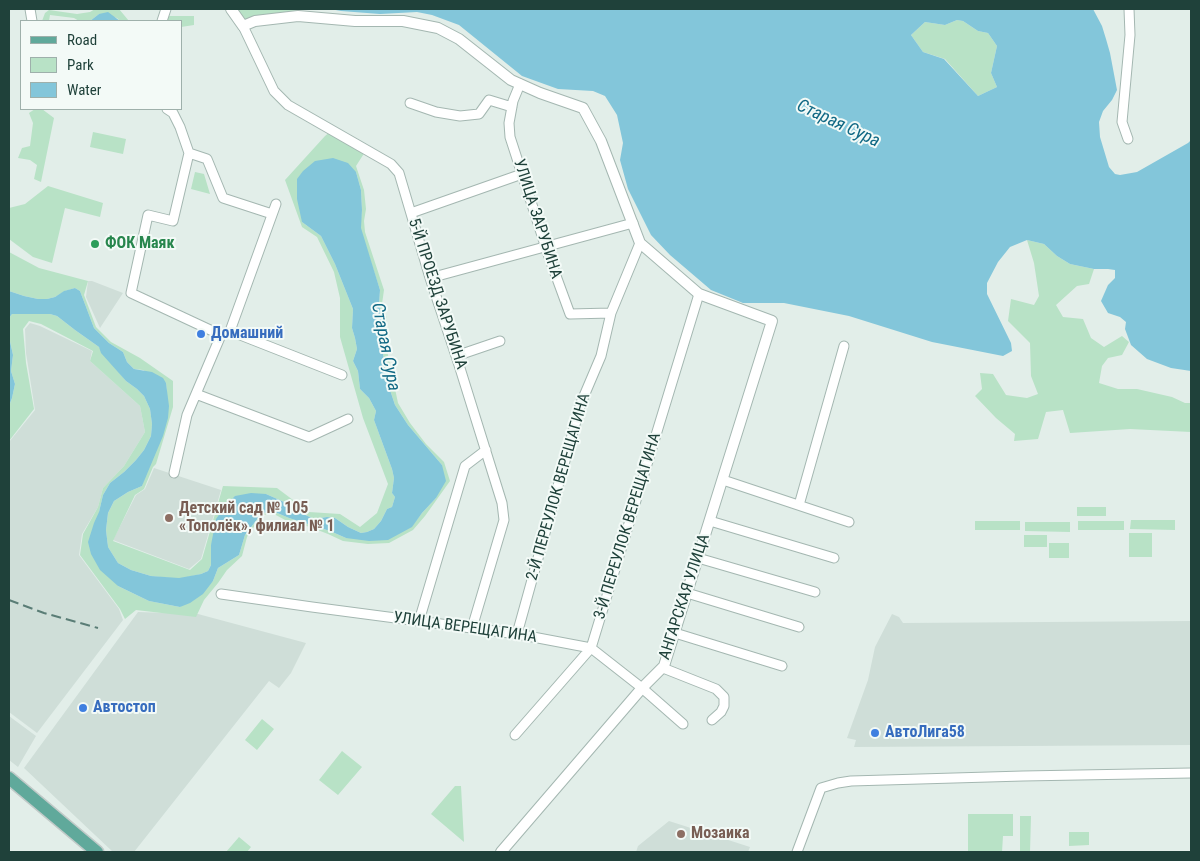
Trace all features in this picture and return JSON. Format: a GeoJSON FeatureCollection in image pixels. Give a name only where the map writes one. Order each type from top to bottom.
{"type":"FeatureCollection","features":[{"type":"Feature","properties":{"kind":"main road"},"geometry":{"type":"LineString","coordinates":[[9,778],[97,852]]}},
{"type":"Feature","properties":{"kind":"street"},"geometry":{"type":"LineString","coordinates":[[231,9],[243,26],[255,21],[298,16],[355,21],[404,21],[438,28],[460,39],[511,80],[540,93],[583,108],[601,141],[640,243],[699,294]]}},
{"type":"Feature","properties":{"kind":"street"},"geometry":{"type":"LineString","coordinates":[[1128,140],[1122,122],[1130,35],[1129,9]]}},
{"type":"Feature","properties":{"kind":"street","name":"5-Й ПРОЕЗД ЗАРУБИНА"},"geometry":{"type":"LineString","coordinates":[[243,26],[274,91],[288,105],[391,164],[399,173],[430,278],[502,503],[504,520],[472,628]]}},
{"type":"Feature","properties":{"kind":"street","name":"УЛИЦА ЗАРУБИНА"},"geometry":{"type":"LineString","coordinates":[[520,84],[512,107],[509,123],[510,137],[545,247],[570,314],[611,313]]}},
{"type":"Feature","properties":{"kind":"street"},"geometry":{"type":"LineString","coordinates":[[410,103],[436,112],[460,116],[479,114],[489,100],[512,107]]}},
{"type":"Feature","properties":{"kind":"street"},"geometry":{"type":"LineString","coordinates":[[168,110],[177,120],[189,153],[172,221],[148,215],[131,293],[221,336]]}},
{"type":"Feature","properties":{"kind":"street"},"geometry":{"type":"LineString","coordinates":[[189,153],[207,159],[222,198],[272,214]]}},
{"type":"Feature","properties":{"kind":"street"},"geometry":{"type":"LineString","coordinates":[[411,213],[522,174]]}},
{"type":"Feature","properties":{"kind":"street"},"geometry":{"type":"LineString","coordinates":[[174,473],[187,415],[221,336],[230,331],[276,204]]}},
{"type":"Feature","properties":{"kind":"street"},"geometry":{"type":"LineString","coordinates":[[430,278],[633,224]]}},
{"type":"Feature","properties":{"kind":"street","name":"2-Й ПЕРЕУЛОК ВЕРЕЩАГИНА"},"geometry":{"type":"LineString","coordinates":[[517,634],[580,403],[601,356],[611,313],[640,243]]}},
{"type":"Feature","properties":{"kind":"street","name":"АНГАРСКАЯ УЛИЦА"},"geometry":{"type":"LineString","coordinates":[[501,852],[642,688],[664,666],[772,321],[699,294]]}},
{"type":"Feature","properties":{"kind":"street","name":"3-Й ПЕРЕУЛОК ВЕРЕЩАГИНА"},"geometry":{"type":"LineString","coordinates":[[515,735],[591,648],[699,294]]}},
{"type":"Feature","properties":{"kind":"street"},"geometry":{"type":"LineString","coordinates":[[230,331],[342,375]]}},
{"type":"Feature","properties":{"kind":"street"},"geometry":{"type":"LineString","coordinates":[[456,356],[500,341]]}},
{"type":"Feature","properties":{"kind":"street"},"geometry":{"type":"LineString","coordinates":[[799,505],[844,346]]}},
{"type":"Feature","properties":{"kind":"street"},"geometry":{"type":"LineString","coordinates":[[196,394],[309,437],[348,419]]}},
{"type":"Feature","properties":{"kind":"street"},"geometry":{"type":"LineString","coordinates":[[419,621],[465,466],[486,450]]}},
{"type":"Feature","properties":{"kind":"street"},"geometry":{"type":"LineString","coordinates":[[722,480],[849,522]]}},
{"type":"Feature","properties":{"kind":"street"},"geometry":{"type":"LineString","coordinates":[[710,520],[834,558]]}},
{"type":"Feature","properties":{"kind":"street"},"geometry":{"type":"LineString","coordinates":[[698,558],[815,592]]}},
{"type":"Feature","properties":{"kind":"street"},"geometry":{"type":"LineString","coordinates":[[687,593],[799,627]]}},
{"type":"Feature","properties":{"kind":"street","name":"УЛИЦА ВЕРЕЩАГИНА"},"geometry":{"type":"LineString","coordinates":[[221,594],[517,634],[591,648],[642,688],[683,724]]}},
{"type":"Feature","properties":{"kind":"street"},"geometry":{"type":"LineString","coordinates":[[675,633],[782,666]]}},
{"type":"Feature","properties":{"kind":"street"},"geometry":{"type":"LineString","coordinates":[[663,668],[716,689],[724,697],[724,706],[721,712],[712,720]]}},
{"type":"Feature","properties":{"kind":"street"},"geometry":{"type":"LineString","coordinates":[[797,852],[822,788],[838,783],[1014,776],[1191,773]]}},
{"type":"Feature","properties":{"kind":"shaded area"},"geometry":{"type":"Polygon","coordinates":[[[88,281],[123,293],[100,328],[86,297],[88,281]]]}},
{"type":"Feature","properties":{"kind":"shaded area"},"geometry":{"type":"Polygon","coordinates":[[[30,323],[92,351],[90,361],[140,406],[145,432],[124,466],[103,488],[98,507],[82,534],[79,555],[119,609],[123,620],[37,733],[9,712],[9,442],[35,410],[26,353],[25,329],[30,323]]]}},
{"type":"Feature","properties":{"kind":"shaded area","name":"Детский сад № 105 «Тополёк», филиал № 1"},"geometry":{"type":"Polygon","coordinates":[[[154,468],[221,490],[201,559],[189,569],[113,540],[136,495],[145,489],[154,468]]]}},
{"type":"Feature","properties":{"kind":"shaded area"},"geometry":{"type":"Polygon","coordinates":[[[138,612],[198,614],[306,643],[291,673],[279,688],[269,681],[134,852],[113,852],[24,768],[138,612]]]}},
{"type":"Feature","properties":{"kind":"shaded area"},"geometry":{"type":"Polygon","coordinates":[[[892,614],[899,617],[903,623],[1191,621],[1191,745],[854,747],[856,740],[847,738],[868,680],[875,647],[892,614]]]}},
{"type":"Feature","properties":{"kind":"shaded area"},"geometry":{"type":"Polygon","coordinates":[[[9,716],[36,736],[18,767],[9,760],[9,716]]]}},
{"type":"Feature","properties":{"kind":"shaded area","name":"Мозаика"},"geometry":{"type":"Polygon","coordinates":[[[669,821],[750,847],[748,852],[636,852],[638,846],[669,821]]]}},
{"type":"Feature","properties":{"kind":"green space"},"geometry":{"type":"Polygon","coordinates":[[[95,9],[119,9],[128,20],[119,20],[99,14],[91,20],[77,20],[50,15],[49,20],[42,20],[45,13],[49,10],[77,14],[90,12],[95,9]]]}},
{"type":"Feature","properties":{"kind":"green space"},"geometry":{"type":"Polygon","coordinates":[[[237,9],[299,9],[298,11],[257,20],[246,20],[242,19],[237,9]]]}},
{"type":"Feature","properties":{"kind":"green space"},"geometry":{"type":"Polygon","coordinates":[[[168,16],[194,16],[194,25],[182,27],[182,20],[167,20],[168,16]]]}},
{"type":"Feature","properties":{"kind":"green space"},"geometry":{"type":"Polygon","coordinates":[[[957,20],[963,21],[978,31],[988,33],[997,46],[991,73],[997,87],[978,96],[945,59],[923,52],[911,35],[925,22],[945,25],[957,20]]]}},
{"type":"Feature","properties":{"kind":"green space"},"geometry":{"type":"Polygon","coordinates":[[[34,110],[43,110],[54,118],[41,182],[34,179],[37,165],[30,160],[18,158],[22,148],[30,146],[33,123],[29,113],[34,110]]]}},
{"type":"Feature","properties":{"kind":"green space"},"geometry":{"type":"Polygon","coordinates":[[[331,131],[365,152],[356,166],[364,190],[366,209],[365,232],[384,290],[382,304],[387,318],[385,341],[398,403],[426,444],[444,462],[450,481],[413,530],[389,543],[368,544],[343,541],[310,527],[287,521],[274,514],[262,515],[247,537],[242,556],[227,570],[204,600],[196,617],[136,610],[125,619],[120,609],[80,555],[83,534],[98,507],[103,488],[124,466],[145,432],[140,406],[90,361],[93,351],[41,324],[29,321],[23,329],[26,363],[34,409],[9,441],[9,406],[15,384],[11,371],[13,355],[9,337],[9,318],[12,314],[50,314],[57,316],[99,347],[126,381],[144,396],[150,409],[151,436],[136,460],[110,483],[103,495],[99,512],[118,586],[149,601],[180,607],[213,581],[218,568],[239,555],[245,535],[262,513],[275,512],[346,538],[411,527],[436,498],[442,465],[408,425],[395,405],[387,381],[381,340],[383,319],[379,305],[380,290],[360,228],[362,210],[361,190],[356,172],[302,222],[321,236],[335,264],[353,309],[352,328],[357,349],[353,361],[358,371],[360,389],[369,398],[376,411],[374,420],[392,469],[394,478],[392,493],[395,497],[392,507],[387,509],[381,521],[374,529],[361,533],[335,518],[314,519],[266,494],[211,545],[211,565],[208,571],[201,574],[179,579],[151,576],[131,570],[118,563],[108,547],[106,530],[108,513],[114,501],[142,486],[167,394],[166,383],[143,370],[134,369],[127,362],[123,352],[109,343],[94,328],[80,291],[75,288],[47,299],[38,299],[9,291],[9,252],[39,268],[88,281],[84,295],[96,327],[111,342],[140,358],[173,381],[173,407],[156,464],[144,489],[135,495],[113,541],[190,570],[202,559],[223,486],[277,488],[309,512],[340,514],[360,527],[377,513],[388,484],[363,418],[340,337],[340,298],[334,272],[317,237],[302,227],[285,180],[331,131]]]}},
{"type":"Feature","properties":{"kind":"green space"},"geometry":{"type":"Polygon","coordinates":[[[93,132],[126,139],[123,154],[90,147],[93,132]]]}},
{"type":"Feature","properties":{"kind":"green space"},"geometry":{"type":"Polygon","coordinates":[[[195,172],[204,174],[210,194],[191,189],[195,172]]]}},
{"type":"Feature","properties":{"kind":"green space"},"geometry":{"type":"Polygon","coordinates":[[[48,186],[103,203],[100,217],[65,208],[52,263],[33,257],[9,239],[9,208],[25,204],[48,186]]]}},
{"type":"Feature","properties":{"kind":"green space"},"geometry":{"type":"Polygon","coordinates":[[[1027,240],[1044,244],[1057,256],[1070,264],[1094,269],[1089,284],[1077,286],[1056,305],[1063,317],[1083,319],[1091,338],[1104,347],[1122,336],[1129,342],[1122,355],[1108,358],[1102,366],[1099,383],[1118,389],[1137,389],[1172,397],[1185,403],[1191,403],[1191,432],[1130,429],[1070,433],[1063,410],[1046,412],[1038,439],[1014,441],[1015,434],[975,396],[982,389],[980,373],[993,374],[1006,395],[1027,398],[1038,394],[1031,376],[1030,343],[1008,321],[1011,299],[1034,305],[1039,296],[1034,263],[1027,240]]]}},
{"type":"Feature","properties":{"kind":"green space"},"geometry":{"type":"Polygon","coordinates":[[[1077,507],[1106,507],[1106,516],[1077,516],[1077,507]]]}},
{"type":"Feature","properties":{"kind":"green space"},"geometry":{"type":"Polygon","coordinates":[[[1131,520],[1175,520],[1175,530],[1130,529],[1131,520]]]}},
{"type":"Feature","properties":{"kind":"green space"},"geometry":{"type":"Polygon","coordinates":[[[975,521],[1020,521],[1020,530],[975,530],[975,521]]]}},
{"type":"Feature","properties":{"kind":"green space"},"geometry":{"type":"Polygon","coordinates":[[[1078,521],[1124,521],[1124,530],[1078,530],[1078,521]]]}},
{"type":"Feature","properties":{"kind":"green space"},"geometry":{"type":"Polygon","coordinates":[[[1025,522],[1070,522],[1070,532],[1025,531],[1025,522]]]}},
{"type":"Feature","properties":{"kind":"green space"},"geometry":{"type":"Polygon","coordinates":[[[1129,533],[1152,533],[1152,557],[1129,557],[1129,533]]]}},
{"type":"Feature","properties":{"kind":"green space"},"geometry":{"type":"Polygon","coordinates":[[[1024,535],[1047,535],[1047,547],[1024,547],[1024,535]]]}},
{"type":"Feature","properties":{"kind":"green space"},"geometry":{"type":"Polygon","coordinates":[[[1049,543],[1069,543],[1069,558],[1049,558],[1049,543]]]}},
{"type":"Feature","properties":{"kind":"green space"},"geometry":{"type":"Polygon","coordinates":[[[262,719],[274,729],[257,750],[245,740],[262,719]]]}},
{"type":"Feature","properties":{"kind":"green space"},"geometry":{"type":"Polygon","coordinates":[[[342,751],[362,767],[338,795],[319,780],[342,751]]]}},
{"type":"Feature","properties":{"kind":"green space"},"geometry":{"type":"Polygon","coordinates":[[[455,786],[461,786],[464,842],[431,814],[455,786]]]}},
{"type":"Feature","properties":{"kind":"green space"},"geometry":{"type":"Polygon","coordinates":[[[968,814],[1013,814],[1013,836],[1003,836],[1002,852],[968,852],[968,814]]]}},
{"type":"Feature","properties":{"kind":"green space"},"geometry":{"type":"Polygon","coordinates":[[[1020,816],[1031,816],[1030,852],[1020,852],[1020,816]]]}},
{"type":"Feature","properties":{"kind":"green space"},"geometry":{"type":"Polygon","coordinates":[[[1069,832],[1089,832],[1089,845],[1069,846],[1069,832]]]}},
{"type":"Feature","properties":{"kind":"green space"},"geometry":{"type":"Polygon","coordinates":[[[239,837],[251,847],[247,852],[226,852],[239,837]]]}},
{"type":"Feature","properties":{"kind":"water","name":"Старая Сура"},"geometry":{"type":"Polygon","coordinates":[[[330,9],[1093,9],[1106,39],[1117,90],[1103,111],[1099,122],[1100,137],[1109,167],[1115,174],[1120,175],[1137,172],[1191,140],[1191,371],[1171,368],[1147,359],[1131,345],[1125,329],[1126,322],[1120,317],[1108,313],[1101,301],[1108,285],[1115,278],[1115,270],[1094,269],[1070,264],[1057,256],[1044,244],[1027,240],[1010,247],[998,262],[987,283],[987,294],[1011,343],[1012,351],[1003,356],[932,342],[849,316],[784,303],[743,303],[711,290],[670,255],[651,235],[628,189],[620,160],[623,143],[617,115],[605,96],[593,91],[558,89],[522,76],[459,25],[432,15],[417,12],[380,14],[330,9]],[[957,20],[945,25],[925,22],[911,35],[923,52],[944,59],[978,96],[997,87],[991,73],[997,46],[988,33],[978,31],[963,21],[957,20]]]}},
{"type":"Feature","properties":{"kind":"water"},"geometry":{"type":"Polygon","coordinates":[[[108,12],[119,20],[91,20],[99,14],[108,12]]]}},
{"type":"Feature","properties":{"kind":"water"},"geometry":{"type":"Polygon","coordinates":[[[333,158],[348,163],[356,172],[361,190],[361,228],[380,290],[379,305],[383,319],[381,340],[387,381],[395,405],[408,425],[442,465],[446,481],[436,498],[412,527],[388,540],[369,541],[346,538],[275,512],[262,513],[245,535],[239,555],[218,568],[213,581],[203,594],[180,607],[149,601],[118,586],[100,570],[91,554],[88,542],[103,495],[110,483],[136,460],[151,436],[150,409],[144,396],[126,381],[101,353],[99,347],[57,316],[50,314],[12,314],[9,318],[9,291],[38,299],[47,299],[75,288],[80,291],[94,328],[109,343],[123,352],[127,362],[134,369],[152,372],[163,378],[166,383],[169,406],[168,418],[163,436],[142,486],[114,501],[108,513],[106,530],[108,547],[118,563],[131,570],[151,576],[179,578],[208,571],[211,565],[211,545],[216,519],[235,496],[251,493],[266,494],[314,519],[335,518],[361,533],[367,532],[374,529],[381,521],[387,509],[392,507],[395,497],[392,493],[394,478],[374,420],[376,411],[369,398],[360,389],[358,371],[353,361],[357,349],[352,328],[353,309],[335,264],[321,236],[302,222],[297,199],[297,179],[303,171],[315,161],[333,158]]]}},
{"type":"Feature","properties":{"kind":"water"},"geometry":{"type":"Polygon","coordinates":[[[9,337],[13,355],[11,371],[15,384],[9,406],[9,337]]]}},
{"type":"Feature","properties":{"kind":"railway"},"geometry":{"type":"LineString","coordinates":[[9,600],[44,613],[98,628]]}},
{"type":"Feature","properties":{"kind":"place","name":"ФОК Маяк"},"geometry":{"type":"Point","coordinates":[95,244]}},
{"type":"Feature","properties":{"kind":"place","name":"Домашний"},"geometry":{"type":"Point","coordinates":[201,334]}},
{"type":"Feature","properties":{"kind":"place","name":"Детский сад № 105 «Тополёк», филиал № 1"},"geometry":{"type":"Point","coordinates":[169,518]}},
{"type":"Feature","properties":{"kind":"place","name":"Автостоп"},"geometry":{"type":"Point","coordinates":[83,708]}},
{"type":"Feature","properties":{"kind":"place","name":"АвтоЛига58"},"geometry":{"type":"Point","coordinates":[875,733]}},
{"type":"Feature","properties":{"kind":"place","name":"Мозаика"},"geometry":{"type":"Point","coordinates":[681,834]}}]}
